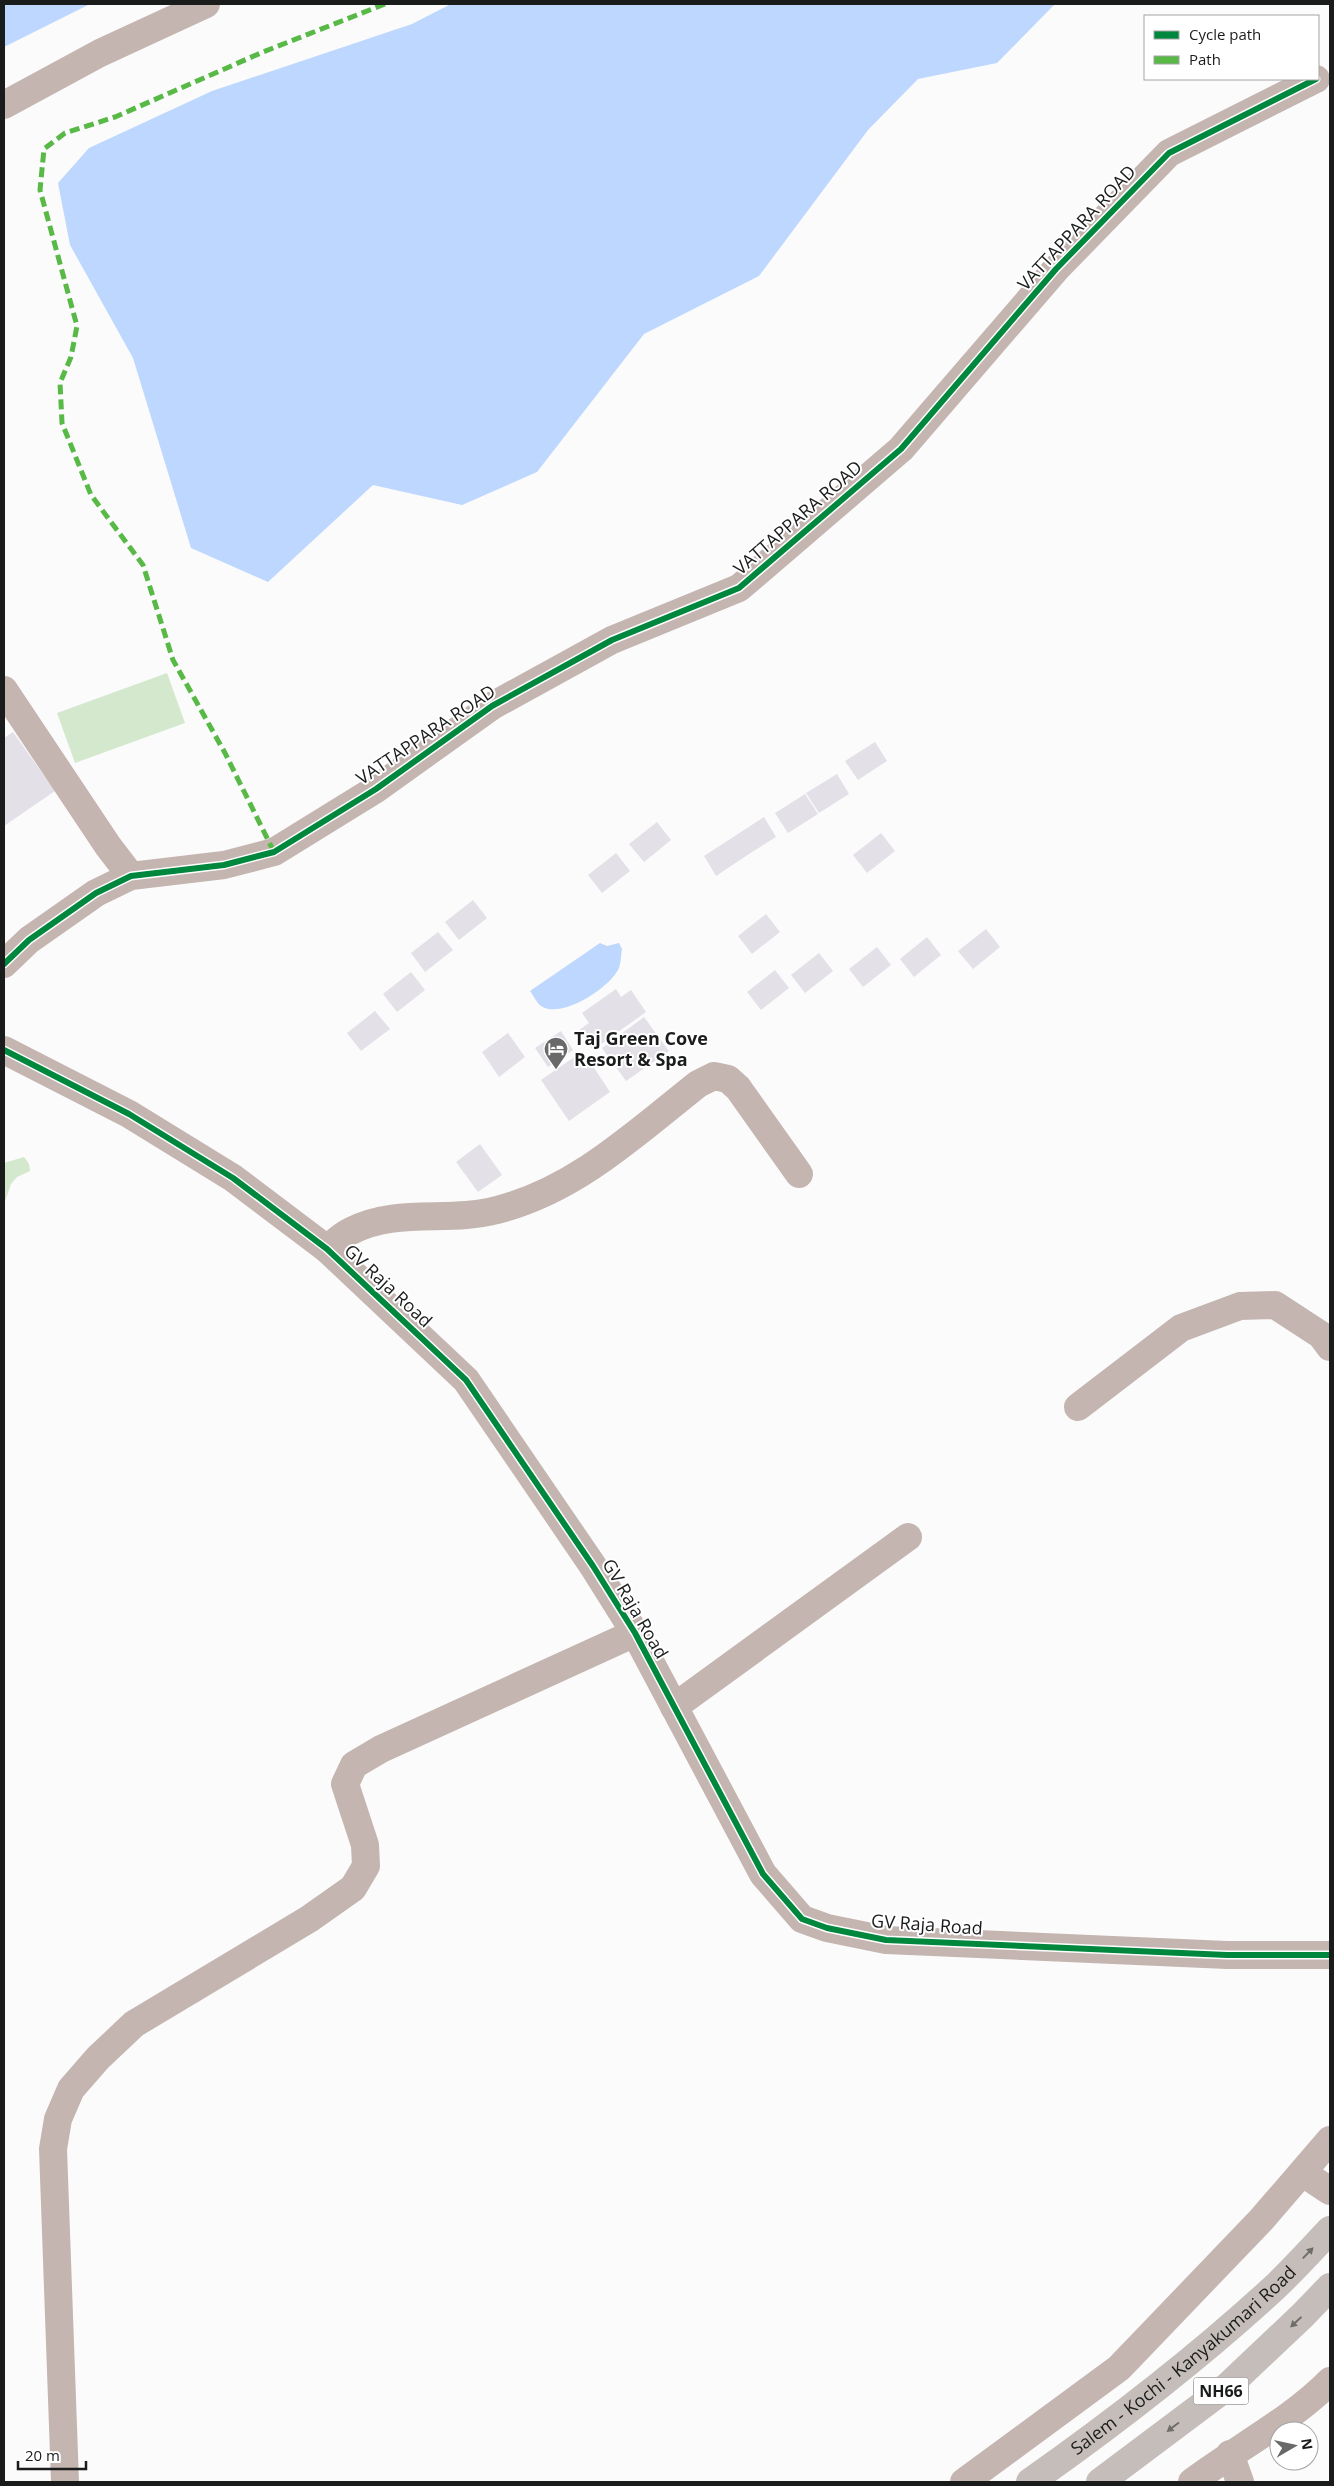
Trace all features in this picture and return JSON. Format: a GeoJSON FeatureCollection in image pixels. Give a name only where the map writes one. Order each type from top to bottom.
{"type":"FeatureCollection","features":[{"type":"Feature","properties":{"kind":"highway","name":"Salem - Kochi - Kanyakumari Road"},"geometry":{"type":"LineString","coordinates":[[1030,2482],[1092,2439],[1209,2346],[1276,2286],[1330,2230]]}},
{"type":"Feature","properties":{"kind":"highway","name":"NH66"},"geometry":{"type":"LineString","coordinates":[[1100,2482],[1228,2386],[1330,2287]]}},
{"type":"Feature","properties":{"kind":"street"},"geometry":{"type":"LineString","coordinates":[[4,105],[100,53],[206,4]]}},
{"type":"Feature","properties":{"kind":"street","name":"VATTAPPARA ROAD"},"geometry":{"type":"LineString","coordinates":[[4,964],[29,940],[96,893],[131,876],[224,866],[274,852],[382,785],[492,706],[612,640],[739,588],[901,449],[1056,269],[1169,153],[1313,80]]}},
{"type":"Feature","properties":{"kind":"street"},"geometry":{"type":"LineString","coordinates":[[4,690],[108,846],[131,876]]}},
{"type":"Feature","properties":{"kind":"street","name":"GV Raja Road"},"geometry":{"type":"LineString","coordinates":[[4,1050],[129,1114],[233,1178],[327,1249],[466,1380],[593,1566],[635,1634],[762,1874],[802,1919],[827,1928],[886,1940],[1226,1955],[1330,1955]]}},
{"type":"Feature","properties":{"kind":"street"},"geometry":{"type":"LineString","coordinates":[[327,1249],[351,1231],[392,1217],[446,1216],[496,1211],[569,1182],[600,1162],[698,1084],[714,1076],[728,1079],[738,1088],[799,1174]]}},
{"type":"Feature","properties":{"kind":"street"},"geometry":{"type":"LineString","coordinates":[[1078,1408],[1181,1328],[1240,1306],[1275,1305],[1321,1335],[1330,1347]]}},
{"type":"Feature","properties":{"kind":"street"},"geometry":{"type":"LineString","coordinates":[[674,1707],[908,1537]]}},
{"type":"Feature","properties":{"kind":"street"},"geometry":{"type":"LineString","coordinates":[[65,2482],[53,2149],[58,2119],[71,2088],[98,2058],[134,2024],[309,1919],[353,1888],[366,1866],[365,1845],[345,1784],[354,1765],[381,1749],[466,1709],[635,1634]]}},
{"type":"Feature","properties":{"kind":"street"},"geometry":{"type":"LineString","coordinates":[[964,2482],[1119,2368],[1303,2173],[1330,2140]]}},
{"type":"Feature","properties":{"kind":"street"},"geometry":{"type":"LineString","coordinates":[[1303,2173],[1330,2191]]}},
{"type":"Feature","properties":{"kind":"street"},"geometry":{"type":"LineString","coordinates":[[1192,2482],[1230,2454],[1284,2419],[1320,2392],[1330,2381]]}},
{"type":"Feature","properties":{"kind":"street"},"geometry":{"type":"LineString","coordinates":[[1230,2454],[1240,2482]]}},
{"type":"Feature","properties":{"kind":"green space"},"geometry":{"type":"Polygon","coordinates":[[[167,673],[185,723],[75,763],[57,713],[167,673]]]}},
{"type":"Feature","properties":{"kind":"green space"},"geometry":{"type":"Polygon","coordinates":[[[24,1157],[29,1164],[30,1171],[17,1177],[11,1184],[4,1204],[4,1163],[24,1157]]]}},
{"type":"Feature","properties":{"kind":"water"},"geometry":{"type":"Polygon","coordinates":[[[4,4],[90,4],[4,47],[4,4]]]}},
{"type":"Feature","properties":{"kind":"water"},"geometry":{"type":"Polygon","coordinates":[[[451,4],[1055,4],[997,63],[918,79],[868,130],[759,276],[644,334],[537,472],[462,505],[373,485],[268,582],[191,548],[133,358],[70,245],[58,183],[89,148],[212,91],[412,24],[451,4]]]}},
{"type":"Feature","properties":{"kind":"water"},"geometry":{"type":"Polygon","coordinates":[[[600,943],[607,946],[619,943],[622,949],[619,968],[614,976],[596,992],[572,1005],[560,1009],[550,1009],[541,1006],[530,991],[600,943]]]}},
{"type":"Feature","properties":{"kind":"building"},"geometry":{"type":"Polygon","coordinates":[[[13,732],[55,791],[4,826],[4,738],[13,732]]]}},
{"type":"Feature","properties":{"kind":"building"},"geometry":{"type":"Polygon","coordinates":[[[875,742],[887,761],[858,780],[845,761],[875,742]]]}},
{"type":"Feature","properties":{"kind":"building"},"geometry":{"type":"Polygon","coordinates":[[[837,774],[849,794],[819,813],[806,793],[837,774]]]}},
{"type":"Feature","properties":{"kind":"building"},"geometry":{"type":"Polygon","coordinates":[[[805,794],[818,814],[788,833],[775,813],[805,794]]]}},
{"type":"Feature","properties":{"kind":"building"},"geometry":{"type":"Polygon","coordinates":[[[764,817],[776,837],[716,876],[704,856],[764,817]]]}},
{"type":"Feature","properties":{"kind":"building"},"geometry":{"type":"Polygon","coordinates":[[[657,822],[671,840],[644,862],[629,844],[657,822]]]}},
{"type":"Feature","properties":{"kind":"building"},"geometry":{"type":"Polygon","coordinates":[[[881,833],[895,851],[867,873],[853,855],[881,833]]]}},
{"type":"Feature","properties":{"kind":"building"},"geometry":{"type":"Polygon","coordinates":[[[616,853],[630,871],[602,893],[588,875],[616,853]]]}},
{"type":"Feature","properties":{"kind":"building"},"geometry":{"type":"Polygon","coordinates":[[[473,900],[487,918],[459,940],[445,922],[473,900]]]}},
{"type":"Feature","properties":{"kind":"building"},"geometry":{"type":"Polygon","coordinates":[[[766,914],[780,932],[752,954],[738,936],[766,914]]]}},
{"type":"Feature","properties":{"kind":"building"},"geometry":{"type":"Polygon","coordinates":[[[986,929],[1000,947],[973,969],[958,951],[986,929]]]}},
{"type":"Feature","properties":{"kind":"building"},"geometry":{"type":"Polygon","coordinates":[[[438,932],[453,950],[425,972],[411,953],[438,932]]]}},
{"type":"Feature","properties":{"kind":"building"},"geometry":{"type":"Polygon","coordinates":[[[927,937],[941,955],[914,977],[900,959],[927,937]]]}},
{"type":"Feature","properties":{"kind":"building"},"geometry":{"type":"Polygon","coordinates":[[[877,947],[891,965],[863,987],[849,969],[877,947]]]}},
{"type":"Feature","properties":{"kind":"building"},"geometry":{"type":"Polygon","coordinates":[[[819,953],[833,971],[805,993],[791,975],[819,953]]]}},
{"type":"Feature","properties":{"kind":"building"},"geometry":{"type":"Polygon","coordinates":[[[775,970],[789,988],[761,1010],[747,992],[775,970]]]}},
{"type":"Feature","properties":{"kind":"building"},"geometry":{"type":"Polygon","coordinates":[[[411,972],[425,990],[397,1012],[383,994],[411,972]]]}},
{"type":"Feature","properties":{"kind":"building"},"geometry":{"type":"Polygon","coordinates":[[[616,989],[621,997],[631,990],[646,1012],[593,1050],[579,1030],[589,1023],[582,1013],[616,989]]]}},
{"type":"Feature","properties":{"kind":"building"},"geometry":{"type":"Polygon","coordinates":[[[375,1011],[390,1029],[361,1051],[347,1033],[375,1011]]]}},
{"type":"Feature","properties":{"kind":"building"},"geometry":{"type":"Polygon","coordinates":[[[644,1017],[669,1051],[626,1081],[602,1048],[644,1017]]]}},
{"type":"Feature","properties":{"kind":"building"},"geometry":{"type":"Polygon","coordinates":[[[561,1031],[573,1050],[548,1067],[535,1048],[561,1031]]]}},
{"type":"Feature","properties":{"kind":"building"},"geometry":{"type":"Polygon","coordinates":[[[508,1033],[525,1057],[499,1077],[482,1052],[508,1033]]]}},
{"type":"Feature","properties":{"kind":"building"},"geometry":{"type":"Polygon","coordinates":[[[583,1051],[610,1092],[569,1121],[541,1080],[583,1051]]]}},
{"type":"Feature","properties":{"kind":"building"},"geometry":{"type":"Polygon","coordinates":[[[480,1144],[502,1175],[478,1192],[456,1162],[480,1144]]]}},
{"type":"Feature","properties":{"kind":"marked path"},"geometry":{"type":"LineString","coordinates":[[274,852],[225,753],[173,660],[143,565],[91,495],[62,423],[60,383],[71,357],[77,326],[40,190],[44,149],[65,133],[115,117],[263,52],[385,4]]}},
{"type":"Feature","properties":{"kind":"cycle path"},"geometry":{"type":"LineString","coordinates":[[4,964],[29,940],[96,893],[131,876],[224,865],[274,852],[376,789],[492,706],[612,640],[739,588],[901,449],[1056,269],[1169,153],[1314,80]]}},
{"type":"Feature","properties":{"kind":"cycle path"},"geometry":{"type":"LineString","coordinates":[[4,1050],[129,1114],[233,1178],[327,1249],[466,1380],[593,1566],[635,1633],[763,1874],[802,1919],[827,1928],[886,1940],[1227,1955],[1330,1955]]}},
{"type":"Feature","properties":{"kind":"place","name":"Taj Green Cove Resort & Spa"},"geometry":{"type":"Point","coordinates":[556,1070]}}]}
